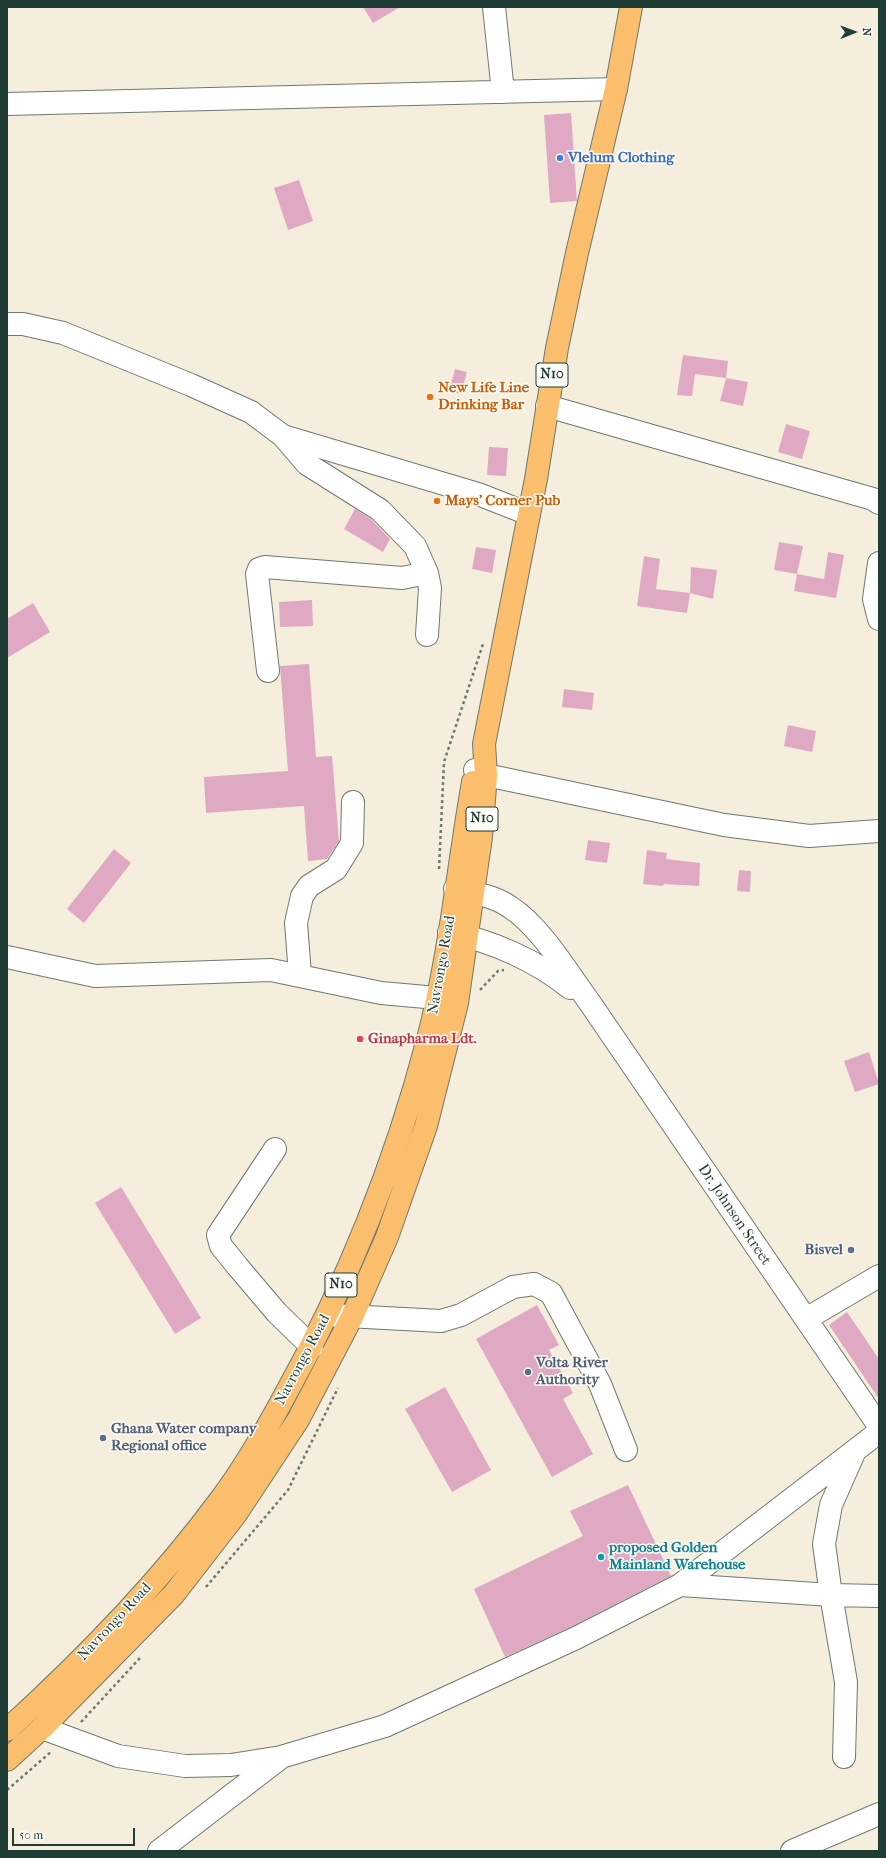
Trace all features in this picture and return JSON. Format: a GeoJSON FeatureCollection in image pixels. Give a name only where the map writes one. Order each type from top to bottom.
{"type":"FeatureCollection","features":[{"type":"Feature","properties":{"kind":"highway","name":"N10"},"geometry":{"type":"LineString","coordinates":[[529,514],[557,348],[575,260],[616,88],[631,7]]}},
{"type":"Feature","properties":{"kind":"highway","name":"Navrongo Road"},"geometry":{"type":"LineString","coordinates":[[7,1760],[42,1728],[174,1594],[236,1514],[298,1420],[352,1317],[387,1237],[426,1126],[457,1003],[458,934],[484,744],[529,514]]}},
{"type":"Feature","properties":{"kind":"highway","name":"Navrongo Road"},"geometry":{"type":"LineString","coordinates":[[7,1730],[39,1701],[130,1608],[176,1556],[222,1498],[258,1443],[312,1347],[328,1315],[360,1242],[389,1169],[428,1038],[437,998],[458,934]]}},
{"type":"Feature","properties":{"kind":"street"},"geometry":{"type":"LineString","coordinates":[[494,7],[502,92]]}},
{"type":"Feature","properties":{"kind":"street"},"geometry":{"type":"LineString","coordinates":[[7,104],[616,88]]}},
{"type":"Feature","properties":{"kind":"street"},"geometry":{"type":"LineString","coordinates":[[7,324],[23,324],[63,333],[177,379],[252,412],[283,436],[307,464],[380,510],[415,546],[428,573],[430,588],[427,635]]}},
{"type":"Feature","properties":{"kind":"street"},"geometry":{"type":"LineString","coordinates":[[547,406],[873,499],[879,502]]}},
{"type":"Feature","properties":{"kind":"street"},"geometry":{"type":"LineString","coordinates":[[283,436],[478,494],[529,514]]}},
{"type":"Feature","properties":{"kind":"street"},"geometry":{"type":"LineString","coordinates":[[879,563],[874,599],[879,619]]}},
{"type":"Feature","properties":{"kind":"street"},"geometry":{"type":"LineString","coordinates":[[268,671],[257,574],[259,569],[265,567],[402,578],[428,573]]}},
{"type":"Feature","properties":{"kind":"street"},"geometry":{"type":"LineString","coordinates":[[480,773],[724,826],[809,836],[879,831]]}},
{"type":"Feature","properties":{"kind":"street"},"geometry":{"type":"LineString","coordinates":[[300,975],[296,923],[302,896],[309,886],[336,869],[352,843],[353,802]]}},
{"type":"Feature","properties":{"kind":"street","name":"Dr. Johnson Street"},"geometry":{"type":"LineString","coordinates":[[464,891],[485,894],[510,907],[525,919],[540,935],[590,1003],[879,1426]]}},
{"type":"Feature","properties":{"kind":"street","name":"Dr. Johnson Street"},"geometry":{"type":"LineString","coordinates":[[458,934],[546,969],[590,1003]]}},
{"type":"Feature","properties":{"kind":"street"},"geometry":{"type":"LineString","coordinates":[[7,957],[95,976],[272,970],[381,993],[437,998]]}},
{"type":"Feature","properties":{"kind":"street"},"geometry":{"type":"LineString","coordinates":[[275,1149],[218,1235],[221,1246],[277,1313],[312,1347]]}},
{"type":"Feature","properties":{"kind":"street"},"geometry":{"type":"LineString","coordinates":[[806,1319],[879,1276]]}},
{"type":"Feature","properties":{"kind":"street"},"geometry":{"type":"LineString","coordinates":[[328,1315],[440,1321],[461,1315],[513,1287],[534,1284],[551,1293],[600,1384],[626,1450]]}},
{"type":"Feature","properties":{"kind":"street"},"geometry":{"type":"LineString","coordinates":[[42,1728],[118,1756],[185,1766],[231,1765],[281,1757],[385,1726],[576,1638],[680,1585],[879,1432]]}},
{"type":"Feature","properties":{"kind":"street"},"geometry":{"type":"LineString","coordinates":[[844,1757],[846,1682],[824,1544],[831,1505],[855,1450]]}},
{"type":"Feature","properties":{"kind":"street"},"geometry":{"type":"LineString","coordinates":[[680,1585],[831,1595],[879,1596]]}},
{"type":"Feature","properties":{"kind":"street"},"geometry":{"type":"LineString","coordinates":[[159,1851],[281,1757]]}},
{"type":"Feature","properties":{"kind":"street"},"geometry":{"type":"LineString","coordinates":[[792,1851],[879,1814]]}},
{"type":"Feature","properties":{"kind":"path"},"geometry":{"type":"LineString","coordinates":[[438,870],[444,762],[483,642]]}},
{"type":"Feature","properties":{"kind":"building"},"geometry":{"type":"Polygon","coordinates":[[[363,7],[400,7],[373,23],[363,7]]]}},
{"type":"Feature","properties":{"kind":"building","name":"Vlelum Clothing"},"geometry":{"type":"Polygon","coordinates":[[[571,113],[577,201],[550,203],[544,115],[571,113]]]}},
{"type":"Feature","properties":{"kind":"building"},"geometry":{"type":"Polygon","coordinates":[[[299,180],[313,221],[288,230],[274,188],[299,180]]]}},
{"type":"Feature","properties":{"kind":"building"},"geometry":{"type":"Polygon","coordinates":[[[683,355],[728,361],[726,378],[695,374],[692,396],[677,395],[683,355]]]}},
{"type":"Feature","properties":{"kind":"building"},"geometry":{"type":"Polygon","coordinates":[[[455,369],[467,372],[461,394],[449,391],[455,369]]]}},
{"type":"Feature","properties":{"kind":"building"},"geometry":{"type":"Polygon","coordinates":[[[726,378],[748,382],[743,406],[720,401],[726,378]]]}},
{"type":"Feature","properties":{"kind":"building"},"geometry":{"type":"Polygon","coordinates":[[[786,424],[810,431],[802,459],[778,452],[786,424]]]}},
{"type":"Feature","properties":{"kind":"building"},"geometry":{"type":"Polygon","coordinates":[[[489,447],[508,448],[506,476],[487,475],[489,447]]]}},
{"type":"Feature","properties":{"kind":"building"},"geometry":{"type":"Polygon","coordinates":[[[355,509],[372,520],[390,539],[383,552],[344,529],[355,509]]]}},
{"type":"Feature","properties":{"kind":"building"},"geometry":{"type":"Polygon","coordinates":[[[779,542],[803,546],[797,574],[774,570],[779,542]]]}},
{"type":"Feature","properties":{"kind":"building"},"geometry":{"type":"Polygon","coordinates":[[[476,547],[496,550],[492,573],[472,569],[476,547]]]}},
{"type":"Feature","properties":{"kind":"building"},"geometry":{"type":"Polygon","coordinates":[[[828,552],[844,555],[836,598],[794,591],[797,574],[824,579],[828,552]]]}},
{"type":"Feature","properties":{"kind":"building"},"geometry":{"type":"Polygon","coordinates":[[[644,556],[660,559],[656,589],[690,593],[687,613],[637,606],[644,556]]]}},
{"type":"Feature","properties":{"kind":"building"},"geometry":{"type":"Polygon","coordinates":[[[691,567],[717,570],[713,599],[690,593],[691,567]]]}},
{"type":"Feature","properties":{"kind":"building"},"geometry":{"type":"Polygon","coordinates":[[[312,600],[313,626],[280,627],[279,602],[312,600]]]}},
{"type":"Feature","properties":{"kind":"building"},"geometry":{"type":"Polygon","coordinates":[[[33,603],[50,632],[7,658],[7,619],[33,603]]]}},
{"type":"Feature","properties":{"kind":"building"},"geometry":{"type":"Polygon","coordinates":[[[309,664],[316,757],[332,756],[339,841],[327,859],[308,861],[304,806],[206,813],[204,777],[288,771],[280,666],[309,664]]]}},
{"type":"Feature","properties":{"kind":"building"},"geometry":{"type":"Polygon","coordinates":[[[564,689],[594,693],[592,710],[562,707],[564,689]]]}},
{"type":"Feature","properties":{"kind":"building"},"geometry":{"type":"Polygon","coordinates":[[[788,725],[816,731],[812,752],[784,746],[788,725]]]}},
{"type":"Feature","properties":{"kind":"building"},"geometry":{"type":"Polygon","coordinates":[[[588,840],[610,843],[607,863],[585,860],[588,840]]]}},
{"type":"Feature","properties":{"kind":"building"},"geometry":{"type":"Polygon","coordinates":[[[114,849],[131,863],[84,923],[67,909],[114,849]]]}},
{"type":"Feature","properties":{"kind":"building"},"geometry":{"type":"Polygon","coordinates":[[[647,850],[667,853],[666,859],[700,863],[699,886],[664,884],[663,886],[643,884],[647,850]]]}},
{"type":"Feature","properties":{"kind":"building"},"geometry":{"type":"Polygon","coordinates":[[[739,870],[751,871],[750,892],[737,891],[739,870]]]}},
{"type":"Feature","properties":{"kind":"building"},"geometry":{"type":"Polygon","coordinates":[[[869,1052],[879,1084],[855,1092],[844,1061],[869,1052]]]}},
{"type":"Feature","properties":{"kind":"building"},"geometry":{"type":"Polygon","coordinates":[[[121,1187],[201,1318],[175,1334],[95,1203],[121,1187]]]}},
{"type":"Feature","properties":{"kind":"building","name":"Volta River Authority"},"geometry":{"type":"Polygon","coordinates":[[[537,1305],[559,1345],[549,1350],[573,1393],[563,1399],[593,1454],[552,1477],[476,1339],[537,1305]]]}},
{"type":"Feature","properties":{"kind":"building"},"geometry":{"type":"Polygon","coordinates":[[[847,1312],[879,1359],[879,1399],[829,1325],[847,1312]]]}},
{"type":"Feature","properties":{"kind":"building"},"geometry":{"type":"Polygon","coordinates":[[[445,1387],[491,1470],[452,1492],[405,1409],[445,1387]]]}},
{"type":"Feature","properties":{"kind":"building","name":"proposed Golden Mainland Warehouse"},"geometry":{"type":"Polygon","coordinates":[[[628,1485],[671,1576],[571,1627],[505,1657],[474,1589],[583,1536],[570,1511],[628,1485]]]}},
{"type":"Feature","properties":{"kind":"place","name":"Vlelum Clothing"},"geometry":{"type":"Point","coordinates":[560,158]}},
{"type":"Feature","properties":{"kind":"place","name":"New Life Line Drinking Bar"},"geometry":{"type":"Point","coordinates":[430,397]}},
{"type":"Feature","properties":{"kind":"place","name":"Mays' Corner Pub"},"geometry":{"type":"Point","coordinates":[437,501]}},
{"type":"Feature","properties":{"kind":"place","name":"Ginapharma Ldt."},"geometry":{"type":"Point","coordinates":[360,1039]}},
{"type":"Feature","properties":{"kind":"place","name":"Bisvel"},"geometry":{"type":"Point","coordinates":[851,1250]}},
{"type":"Feature","properties":{"kind":"place","name":"Volta River Authority"},"geometry":{"type":"Point","coordinates":[528,1372]}},
{"type":"Feature","properties":{"kind":"place","name":"Ghana Water company Regional office"},"geometry":{"type":"Point","coordinates":[103,1438]}},
{"type":"Feature","properties":{"kind":"place","name":"proposed Golden Mainland Warehouse"},"geometry":{"type":"Point","coordinates":[601,1557]}}]}
